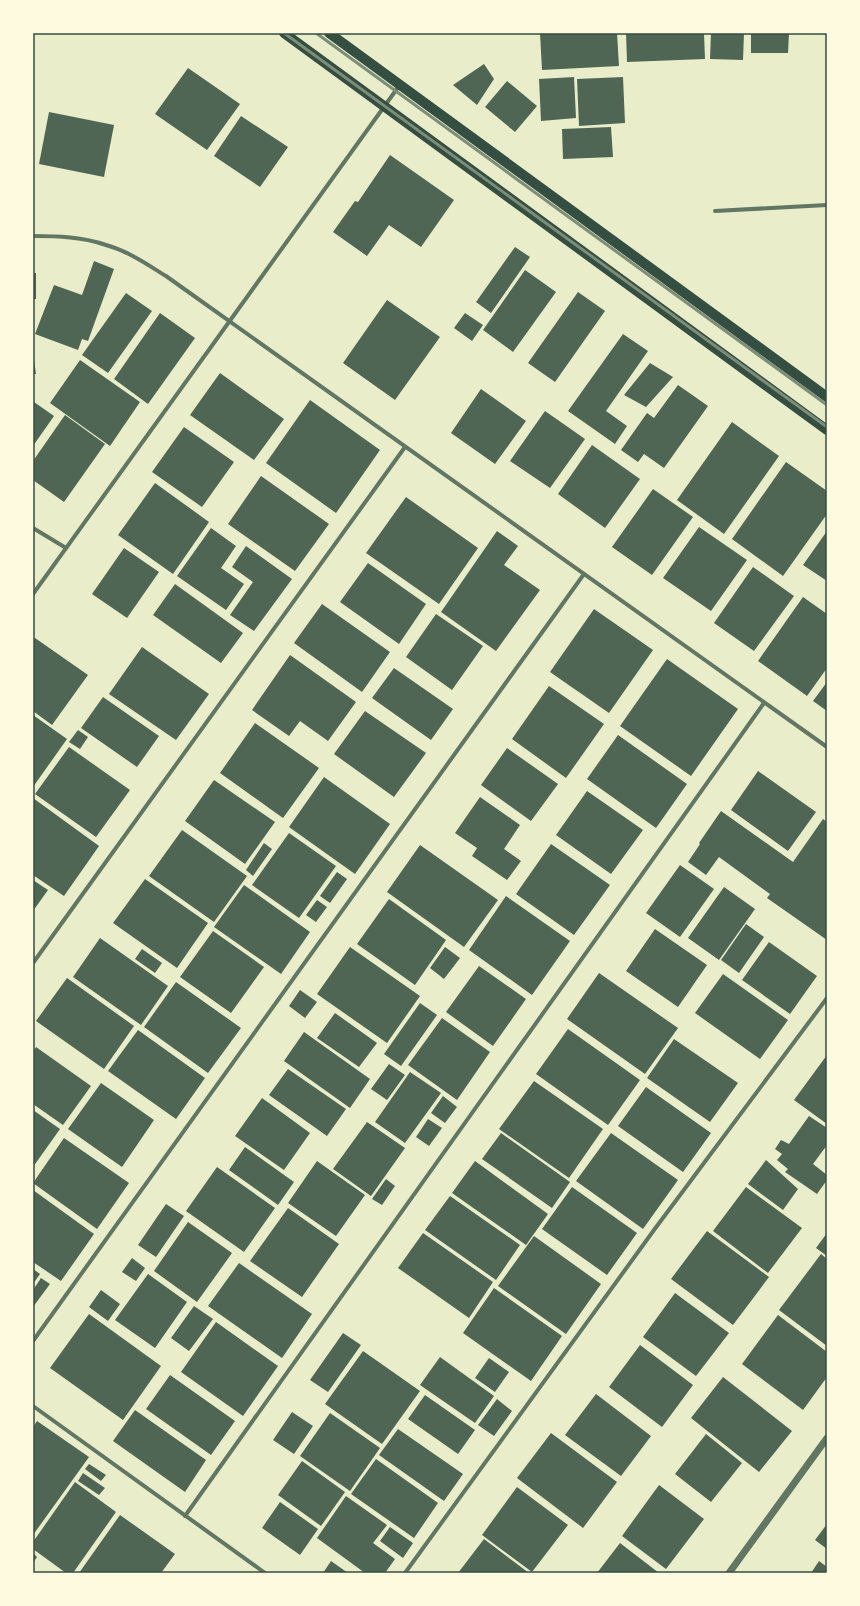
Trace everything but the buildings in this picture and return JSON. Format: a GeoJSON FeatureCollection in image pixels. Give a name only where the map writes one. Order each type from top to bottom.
{"type":"FeatureCollection","features":[{"type":"Feature","properties":{"kind":"main road"},"geometry":{"type":"LineString","coordinates":[[284,33],[383,107],[827,430]]}},
{"type":"Feature","properties":{"kind":"main road"},"geometry":{"type":"LineString","coordinates":[[328,33],[827,397]]}},
{"type":"Feature","properties":{"kind":"street"},"geometry":{"type":"LineString","coordinates":[[33,594],[399,86]]}},
{"type":"Feature","properties":{"kind":"street"},"geometry":{"type":"LineString","coordinates":[[715,211],[827,205]]}},
{"type":"Feature","properties":{"kind":"street"},"geometry":{"type":"LineString","coordinates":[[33,236],[68,237],[107,245],[138,259],[166,276],[827,747]]}},
{"type":"Feature","properties":{"kind":"street"},"geometry":{"type":"LineString","coordinates":[[33,963],[405,447]]}},
{"type":"Feature","properties":{"kind":"street"},"geometry":{"type":"LineString","coordinates":[[33,528],[66,548]]}},
{"type":"Feature","properties":{"kind":"street"},"geometry":{"type":"LineString","coordinates":[[33,1341],[584,574]]}},
{"type":"Feature","properties":{"kind":"street"},"geometry":{"type":"LineString","coordinates":[[185,1516],[764,702]]}},
{"type":"Feature","properties":{"kind":"street"},"geometry":{"type":"LineString","coordinates":[[405,1573],[654,1230],[827,998]]}},
{"type":"Feature","properties":{"kind":"street"},"geometry":{"type":"LineString","coordinates":[[33,1406],[265,1573]]}},
{"type":"Feature","properties":{"kind":"street"},"geometry":{"type":"LineString","coordinates":[[728,1573],[827,1438]]}},
{"type":"Feature","properties":{"kind":"railway"},"geometry":{"type":"LineString","coordinates":[[284,33],[827,427]]}},
{"type":"Feature","properties":{"kind":"railway"},"geometry":{"type":"LineString","coordinates":[[316,33],[827,405]]}}]}
